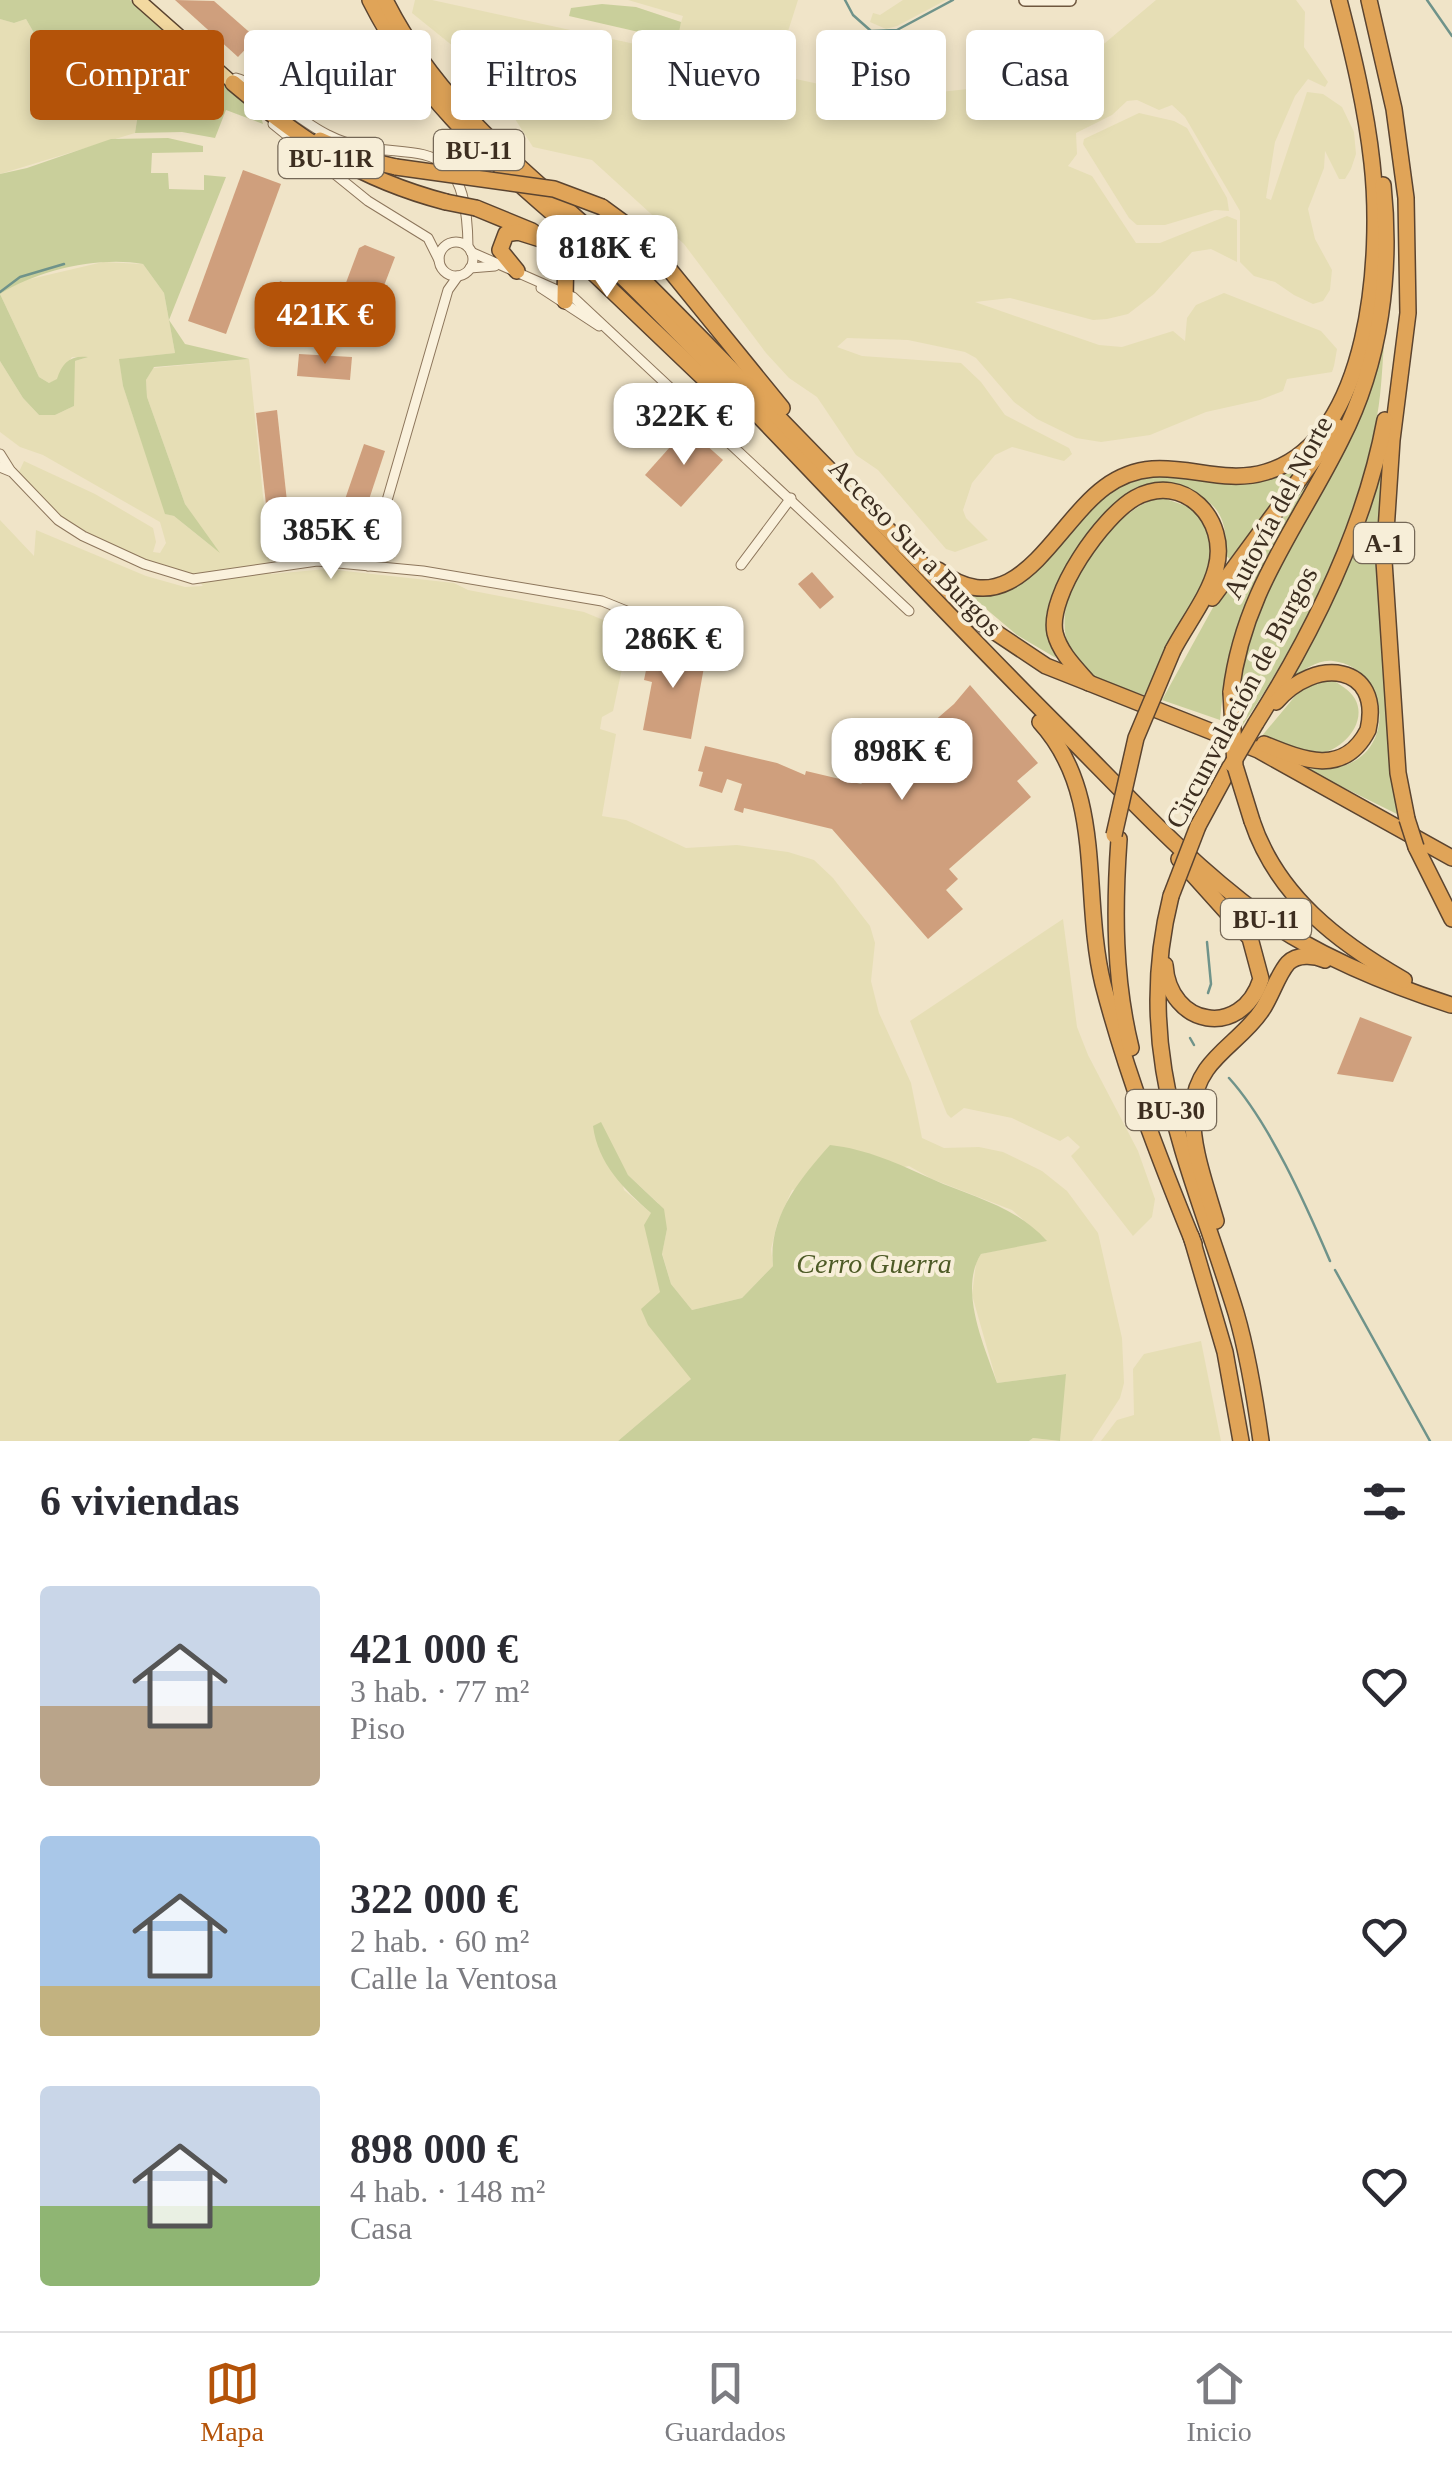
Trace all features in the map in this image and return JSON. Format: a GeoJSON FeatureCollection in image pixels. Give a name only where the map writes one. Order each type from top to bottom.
{"type":"FeatureCollection","features":[{"type":"Feature","properties":{"kind":"highway","name":"Acceso Sur a Burgos"},"geometry":{"type":"LineString","coordinates":[[370,0],[387,30]]}},
{"type":"Feature","properties":{"kind":"highway","name":"Acceso Sur a Burgos"},"geometry":{"type":"LineString","coordinates":[[385,0],[400,30]]}},
{"type":"Feature","properties":{"kind":"highway"},"geometry":{"type":"LineString","coordinates":[[909,552],[964,586],[1005,584],[1028,568],[1096,494],[1117,480],[1140,470],[1170,467],[1242,476],[1266,472],[1298,455],[1328,422],[1349,381],[1362,338],[1371,289],[1374,226],[1368,132],[1339,0]]}},
{"type":"Feature","properties":{"kind":"highway","name":"Autovía del Norte"},"geometry":{"type":"LineString","coordinates":[[1347,0],[1366,76],[1386,216],[1385,278],[1368,380],[1342,439],[1258,590],[1238,643],[1231,692],[1235,766],[1252,822],[1272,865],[1308,911],[1360,955],[1452,1005]]}},
{"type":"Feature","properties":{"kind":"highway","name":"A-1"},"geometry":{"type":"LineString","coordinates":[[1369,0],[1394,109],[1406,198],[1408,313],[1390,455],[1384,562],[1395,739],[1407,818],[1416,846],[1452,918]]}},
{"type":"Feature","properties":{"kind":"highway","name":"BU-11R"},"geometry":{"type":"LineString","coordinates":[[235,80],[326,144],[396,168],[554,189],[602,207],[629,225],[663,260],[711,324],[809,438],[830,471]]}},
{"type":"Feature","properties":{"kind":"highway","name":"BU-11R"},"geometry":{"type":"LineString","coordinates":[[235,80],[289,129],[344,165],[399,190],[476,208],[520,224],[581,261],[944,613]]}},
{"type":"Feature","properties":{"kind":"highway","name":"Acceso Sur a Burgos"},"geometry":{"type":"LineString","coordinates":[[431,91],[642,279],[980,622],[1046,666],[1258,750],[1452,858]]}},
{"type":"Feature","properties":{"kind":"highway","name":"Acceso Sur a Burgos"},"geometry":{"type":"LineString","coordinates":[[431,91],[476,146],[636,290],[944,613],[1150,821],[1264,918],[1310,946],[1400,988],[1452,1005]]}},
{"type":"Feature","properties":{"kind":"highway"},"geometry":{"type":"LineString","coordinates":[[431,92],[464,145],[560,231],[567,256],[566,297]]}},
{"type":"Feature","properties":{"kind":"highway"},"geometry":{"type":"LineString","coordinates":[[510,268],[499,244],[506,234],[518,232],[550,242]]}},
{"type":"Feature","properties":{"kind":"highway","name":"Circunvalación de Burgos"},"geometry":{"type":"LineString","coordinates":[[1261,1441],[1237,1317],[1163,1076],[1156,998],[1159,953],[1170,896],[1198,826],[1264,715],[1326,595],[1369,486],[1392,378],[1406,268]]}},
{"type":"Feature","properties":{"kind":"highway","name":"Circunvalación de Burgos"},"geometry":{"type":"LineString","coordinates":[[1241,1441],[1224,1352],[1194,1244],[1132,1054],[1119,984],[1116,837],[1140,744],[1175,652],[1338,428],[1374,352]]}},
{"type":"Feature","properties":{"kind":"highway"},"geometry":{"type":"LineString","coordinates":[[1092,686],[1065,654],[1054,630],[1060,592],[1094,541],[1122,509],[1136,498],[1165,490],[1189,498],[1210,514],[1218,530],[1220,552],[1214,577],[1175,652]]}},
{"type":"Feature","properties":{"kind":"highway"},"geometry":{"type":"LineString","coordinates":[[944,613],[1061,746],[1072,766],[1084,815],[1102,979],[1154,1147],[1194,1244]]}},
{"type":"Feature","properties":{"kind":"highway"},"geometry":{"type":"LineString","coordinates":[[1200,724],[1216,726],[1296,757],[1325,762],[1348,756],[1359,746],[1371,713],[1355,681],[1335,672],[1308,675],[1264,715]]}},
{"type":"Feature","properties":{"kind":"highway"},"geometry":{"type":"LineString","coordinates":[[1150,821],[1165,844],[1243,928],[1257,953],[1261,979],[1257,992],[1236,1013],[1226,1018],[1196,1015],[1172,994],[1165,959],[1170,896]]}},
{"type":"Feature","properties":{"kind":"highway"},"geometry":{"type":"LineString","coordinates":[[1237,1317],[1194,1125],[1192,1109],[1201,1075],[1255,1020],[1292,960],[1317,957],[1400,988]]}},
{"type":"Feature","properties":{"kind":"main road"},"geometry":{"type":"LineString","coordinates":[[139,0],[235,80]]}},
{"type":"Feature","properties":{"kind":"main road"},"geometry":{"type":"LineString","coordinates":[[149,0],[235,80]]}},
{"type":"Feature","properties":{"kind":"main road"},"geometry":{"type":"LineString","coordinates":[[1026,0],[1070,0]]}},
{"type":"Feature","properties":{"kind":"street"},"geometry":{"type":"LineString","coordinates":[[448,290],[428,238],[353,188],[278,128],[239,94],[235,80],[248,81],[285,110],[342,141],[359,147],[420,150],[439,161],[458,188],[470,268]]}},
{"type":"Feature","properties":{"kind":"street"},"geometry":{"type":"LineString","coordinates":[[439,260],[442,249],[452,242],[566,297],[622,342],[909,611]]}},
{"type":"Feature","properties":{"kind":"street"},"geometry":{"type":"LineString","coordinates":[[368,566],[448,290],[470,268],[488,264],[510,268]]}},
{"type":"Feature","properties":{"kind":"street"},"geometry":{"type":"LineString","coordinates":[[444,272],[458,276]]}},
{"type":"Feature","properties":{"kind":"street"},"geometry":{"type":"LineString","coordinates":[[0,454],[12,472],[68,527],[106,548],[193,579],[317,561],[368,566],[602,601],[671,629]]}},
{"type":"Feature","properties":{"kind":"street"},"geometry":{"type":"LineString","coordinates":[[0,467],[12,472]]}},
{"type":"Feature","properties":{"kind":"street"},"geometry":{"type":"LineString","coordinates":[[741,565],[790,498]]}},
{"type":"Feature","properties":{"kind":"shaded area"},"geometry":{"type":"Polygon","coordinates":[[[415,0],[432,0],[570,30],[451,30],[451,45],[412,13],[415,0]]]}},
{"type":"Feature","properties":{"kind":"shaded area"},"geometry":{"type":"Polygon","coordinates":[[[628,0],[798,0],[788,30],[679,30],[683,16],[628,0]]]}},
{"type":"Feature","properties":{"kind":"shaded area"},"geometry":{"type":"Polygon","coordinates":[[[903,0],[946,0],[897,26],[886,29],[870,22],[873,13],[880,15],[903,0]]]}},
{"type":"Feature","properties":{"kind":"shaded area"},"geometry":{"type":"Polygon","coordinates":[[[1156,0],[1296,0],[1305,12],[1304,47],[1328,82],[1325,87],[1308,79],[1295,96],[1275,142],[1266,198],[1271,200],[1307,92],[1323,94],[1342,107],[1354,132],[1356,154],[1345,179],[1339,179],[1325,151],[1324,168],[1308,209],[1315,239],[1332,270],[1330,290],[1323,301],[1313,304],[1275,282],[1254,276],[1240,262],[1240,211],[1185,117],[1172,105],[1159,110],[1137,100],[1127,101],[1104,119],[1104,43],[1156,0]]]}},
{"type":"Feature","properties":{"kind":"shaded area"},"geometry":{"type":"Polygon","coordinates":[[[0,19],[14,23],[26,19],[32,30],[30,120],[137,120],[135,133],[0,174],[0,19]]]}},
{"type":"Feature","properties":{"kind":"shaded area"},"geometry":{"type":"Polygon","coordinates":[[[612,39],[632,43],[632,120],[796,120],[796,79],[816,83],[816,120],[946,120],[946,91],[966,89],[966,120],[1102,120],[1076,133],[1077,154],[1068,166],[1092,176],[1136,243],[1160,243],[1227,216],[1237,220],[1237,262],[1211,249],[1192,252],[1154,294],[1128,314],[1107,319],[1093,320],[1010,298],[975,302],[1099,345],[1122,347],[1173,331],[1185,341],[1187,318],[1196,305],[1224,293],[1321,331],[1337,349],[1332,372],[1287,379],[1283,391],[1206,412],[1150,435],[1101,442],[1076,438],[1037,419],[1014,402],[976,358],[965,352],[908,340],[847,338],[837,347],[862,356],[961,363],[1005,415],[1069,448],[1072,454],[1064,461],[1012,447],[995,455],[972,483],[963,510],[988,540],[955,552],[946,549],[878,470],[856,455],[817,397],[789,378],[766,353],[684,244],[592,160],[533,147],[516,120],[612,120],[612,39]]]}},
{"type":"Feature","properties":{"kind":"shaded area"},"geometry":{"type":"Polygon","coordinates":[[[1139,113],[1187,128],[1227,198],[1229,211],[1215,210],[1165,225],[1137,225],[1129,218],[1083,144],[1084,139],[1139,113]]]}},
{"type":"Feature","properties":{"kind":"shaded area"},"geometry":{"type":"Polygon","coordinates":[[[103,262],[143,264],[164,293],[175,353],[120,359],[123,386],[166,514],[174,516],[215,549],[185,504],[147,397],[146,380],[153,368],[249,359],[271,574],[327,569],[454,583],[468,590],[584,612],[630,631],[613,711],[602,717],[600,729],[616,734],[602,816],[626,820],[686,848],[737,845],[788,852],[814,860],[833,878],[870,926],[875,943],[871,981],[879,1013],[911,1083],[922,1138],[944,1148],[979,1147],[1003,1152],[1042,1171],[1067,1191],[1098,1233],[1122,1338],[1124,1383],[1120,1398],[1092,1441],[1060,1441],[1065,1374],[997,1383],[972,1295],[976,1263],[981,1254],[1046,1240],[1012,1210],[909,1166],[792,1190],[777,1224],[771,1249],[773,1266],[742,1298],[692,1310],[671,1284],[662,1253],[667,1229],[658,1203],[628,1175],[612,1148],[624,1190],[651,1213],[691,1379],[618,1441],[0,1441],[0,520],[34,556],[36,530],[146,576],[185,587],[203,586],[194,575],[92,537],[61,518],[19,472],[24,461],[95,494],[153,528],[153,552],[160,553],[166,543],[160,522],[43,455],[20,447],[0,432],[0,361],[23,398],[39,415],[55,415],[74,406],[72,368],[75,361],[85,358],[72,357],[57,380],[49,383],[39,377],[0,294],[22,281],[103,262]]]}},
{"type":"Feature","properties":{"kind":"shaded area"},"geometry":{"type":"Polygon","coordinates":[[[1063,919],[1077,1027],[1138,1151],[1155,1199],[1152,1217],[1133,1236],[1071,1156],[1080,1147],[1068,1136],[1060,1141],[1012,1118],[964,1108],[951,1118],[910,1021],[1063,919]]]}},
{"type":"Feature","properties":{"kind":"shaded area"},"geometry":{"type":"Polygon","coordinates":[[[1201,1341],[1221,1441],[1101,1441],[1117,1420],[1134,1415],[1133,1369],[1144,1354],[1201,1341]]]}},
{"type":"Feature","properties":{"kind":"green space"},"geometry":{"type":"Polygon","coordinates":[[[0,0],[130,0],[164,30],[32,30],[26,19],[14,23],[0,19],[0,0]]]}},
{"type":"Feature","properties":{"kind":"green space"},"geometry":{"type":"Polygon","coordinates":[[[602,4],[636,7],[681,22],[679,30],[632,30],[569,16],[571,8],[602,4]]]}},
{"type":"Feature","properties":{"kind":"green space"},"geometry":{"type":"Polygon","coordinates":[[[224,84],[244,102],[244,117],[226,110],[224,115],[224,84]]]}},
{"type":"Feature","properties":{"kind":"green space"},"geometry":{"type":"Polygon","coordinates":[[[137,120],[222,120],[215,138],[182,132],[135,133],[137,120]]]}},
{"type":"Feature","properties":{"kind":"green space"},"geometry":{"type":"Polygon","coordinates":[[[168,138],[203,146],[203,152],[152,153],[151,173],[168,173],[169,189],[204,190],[204,175],[226,177],[169,320],[185,344],[249,359],[154,367],[146,380],[147,397],[185,504],[220,553],[174,516],[165,514],[123,386],[119,359],[175,353],[164,293],[143,264],[107,262],[69,267],[32,278],[0,294],[0,174],[111,139],[168,138]]]}},
{"type":"Feature","properties":{"kind":"green space"},"geometry":{"type":"Polygon","coordinates":[[[0,294],[39,377],[49,383],[57,379],[68,361],[88,357],[75,361],[74,406],[55,415],[39,415],[23,398],[0,361],[0,294]]]}},
{"type":"Feature","properties":{"kind":"green space"},"geometry":{"type":"Polygon","coordinates":[[[1384,343],[1375,427],[1339,545],[1285,656],[1242,726],[1235,726],[1246,644],[1255,613],[1359,409],[1384,343]]]}},
{"type":"Feature","properties":{"kind":"green space"},"geometry":{"type":"Polygon","coordinates":[[[1384,451],[1378,552],[1397,814],[1302,767],[1334,768],[1357,759],[1372,743],[1379,724],[1378,703],[1370,683],[1355,669],[1333,661],[1316,664],[1290,679],[1345,568],[1384,451]]]}},
{"type":"Feature","properties":{"kind":"green space"},"geometry":{"type":"Polygon","coordinates":[[[1303,464],[1230,559],[1225,555],[1221,518],[1213,506],[1188,492],[1138,489],[1081,549],[1057,584],[1046,621],[1056,658],[1017,635],[966,592],[989,593],[1084,509],[1138,474],[1167,472],[1237,480],[1271,476],[1303,464]]]}},
{"type":"Feature","properties":{"kind":"green space"},"geometry":{"type":"Polygon","coordinates":[[[1308,481],[1312,483],[1262,569],[1240,622],[1231,651],[1220,720],[1162,700],[1227,582],[1308,481]]]}},
{"type":"Feature","properties":{"kind":"green space"},"geometry":{"type":"Polygon","coordinates":[[[1160,497],[1198,510],[1207,523],[1214,560],[1144,695],[1106,683],[1087,672],[1070,651],[1065,626],[1068,599],[1095,546],[1138,507],[1160,497]]]}},
{"type":"Feature","properties":{"kind":"green space"},"geometry":{"type":"Polygon","coordinates":[[[1331,679],[1350,693],[1358,709],[1355,727],[1342,743],[1324,753],[1307,754],[1261,737],[1306,683],[1331,679]]]}},
{"type":"Feature","properties":{"kind":"green space","name":"Cerro Guerra"},"geometry":{"type":"Polygon","coordinates":[[[601,1122],[628,1175],[664,1209],[667,1229],[662,1254],[671,1284],[692,1310],[742,1298],[773,1266],[775,1231],[788,1200],[830,1145],[883,1158],[1021,1219],[1047,1241],[981,1254],[972,1284],[973,1301],[997,1383],[1066,1374],[1060,1441],[618,1441],[691,1379],[648,1325],[641,1309],[660,1292],[644,1225],[651,1213],[606,1164],[593,1126],[601,1122]]]}},
{"type":"Feature","properties":{"kind":"building"},"geometry":{"type":"Polygon","coordinates":[[[175,0],[214,1],[247,30],[244,51],[238,57],[224,44],[224,30],[208,30],[175,0]]]}},
{"type":"Feature","properties":{"kind":"building"},"geometry":{"type":"Polygon","coordinates":[[[243,170],[281,184],[226,334],[188,321],[243,170]]]}},
{"type":"Feature","properties":{"kind":"building"},"geometry":{"type":"Polygon","coordinates":[[[365,245],[395,257],[364,338],[355,335],[357,329],[332,320],[359,248],[365,245]]]}},
{"type":"Feature","properties":{"kind":"building"},"geometry":{"type":"Polygon","coordinates":[[[280,281],[296,287],[284,319],[268,314],[280,281]]]}},
{"type":"Feature","properties":{"kind":"building"},"geometry":{"type":"Polygon","coordinates":[[[299,354],[352,357],[350,380],[297,376],[299,354]]]}},
{"type":"Feature","properties":{"kind":"building"},"geometry":{"type":"Polygon","coordinates":[[[277,410],[292,547],[271,550],[256,413],[277,410]]]}},
{"type":"Feature","properties":{"kind":"building"},"geometry":{"type":"Polygon","coordinates":[[[687,428],[723,460],[681,507],[645,475],[687,428]]]}},
{"type":"Feature","properties":{"kind":"building"},"geometry":{"type":"Polygon","coordinates":[[[364,444],[385,451],[353,548],[331,540],[364,444]]]}},
{"type":"Feature","properties":{"kind":"building"},"geometry":{"type":"Polygon","coordinates":[[[812,572],[834,597],[820,609],[798,584],[812,572]]]}},
{"type":"Feature","properties":{"kind":"building"},"geometry":{"type":"Polygon","coordinates":[[[651,646],[706,656],[691,739],[643,730],[652,682],[644,680],[651,646]]]}},
{"type":"Feature","properties":{"kind":"building"},"geometry":{"type":"Polygon","coordinates":[[[970,685],[1038,763],[1017,781],[1031,797],[949,869],[958,879],[946,890],[963,909],[928,939],[832,829],[744,808],[743,813],[734,810],[742,784],[727,779],[722,793],[699,786],[703,772],[698,771],[705,746],[777,763],[805,775],[806,771],[861,784],[954,704],[970,685]]]}},
{"type":"Feature","properties":{"kind":"building"},"geometry":{"type":"Polygon","coordinates":[[[1360,1017],[1412,1037],[1393,1082],[1337,1074],[1360,1017]]]}},
{"type":"Feature","properties":{"kind":"waterway"},"geometry":{"type":"LineString","coordinates":[[845,0],[853,15],[871,31],[897,30],[953,0]]}},
{"type":"Feature","properties":{"kind":"waterway"},"geometry":{"type":"LineString","coordinates":[[1427,0],[1452,36]]}},
{"type":"Feature","properties":{"kind":"waterway"},"geometry":{"type":"LineString","coordinates":[[0,292],[20,277],[64,264]]}},
{"type":"Feature","properties":{"kind":"waterway"},"geometry":{"type":"LineString","coordinates":[[1207,942],[1211,984],[1208,993]]}},
{"type":"Feature","properties":{"kind":"waterway"},"geometry":{"type":"LineString","coordinates":[[1190,1038],[1194,1045]]}},
{"type":"Feature","properties":{"kind":"waterway"},"geometry":{"type":"LineString","coordinates":[[1229,1078],[1272,1140],[1330,1261]]}},
{"type":"Feature","properties":{"kind":"waterway"},"geometry":{"type":"LineString","coordinates":[[1335,1270],[1430,1441]]}}]}
